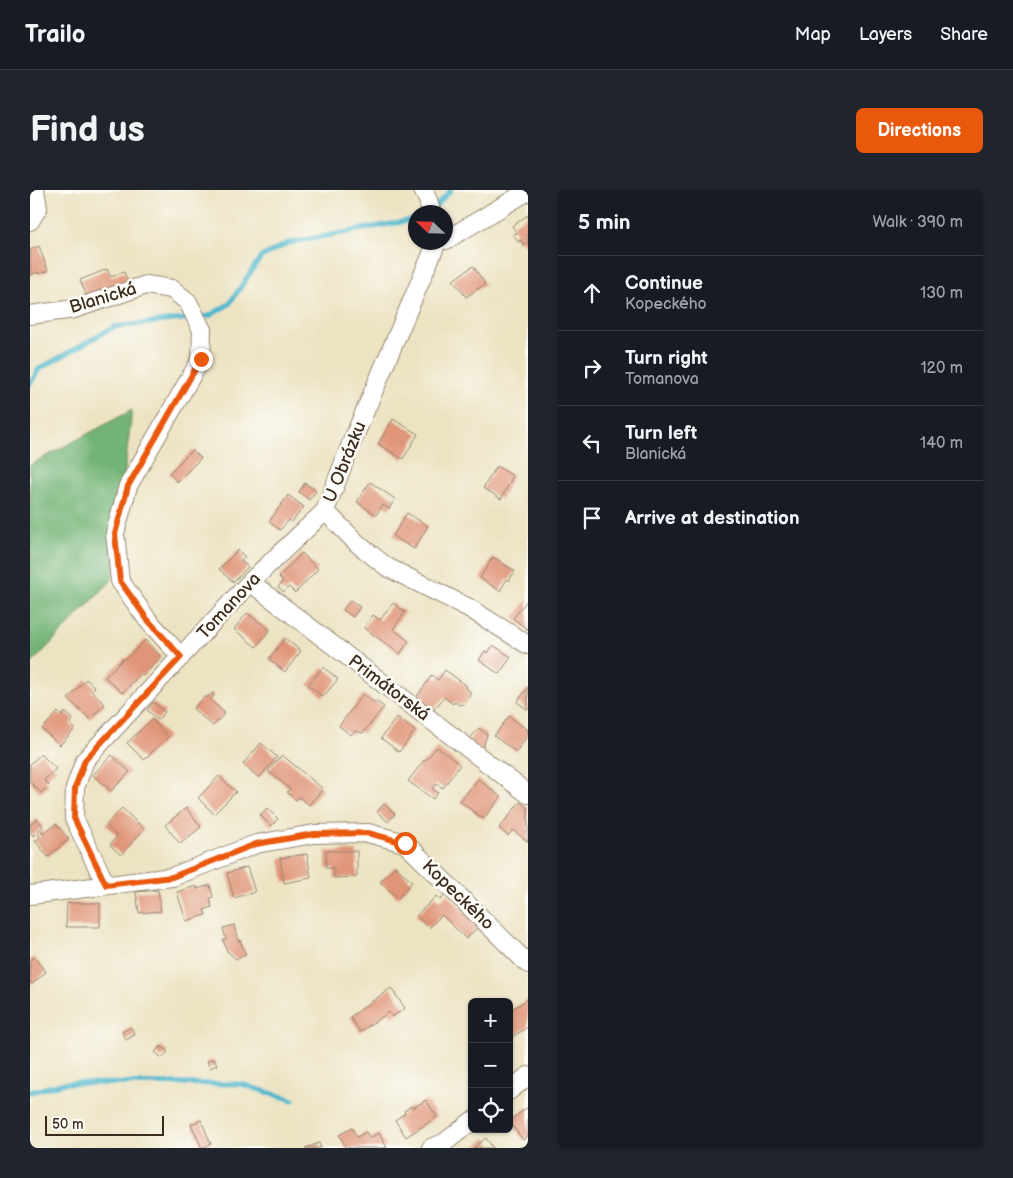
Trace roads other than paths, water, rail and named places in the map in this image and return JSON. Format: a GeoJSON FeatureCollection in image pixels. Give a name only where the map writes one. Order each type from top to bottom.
{"type":"FeatureCollection","features":[{"type":"Feature","properties":{"kind":"street"},"geometry":{"type":"LineString","coordinates":[[30,221],[38,208],[35,190]]}},
{"type":"Feature","properties":{"kind":"street"},"geometry":{"type":"LineString","coordinates":[[423,190],[429,205]]}},
{"type":"Feature","properties":{"kind":"street"},"geometry":{"type":"LineString","coordinates":[[453,234],[528,191]]}},
{"type":"Feature","properties":{"kind":"street","name":"U Obrázku"},"geometry":{"type":"LineString","coordinates":[[436,250],[351,444],[325,511],[359,545],[387,567],[468,608],[528,645]]}},
{"type":"Feature","properties":{"kind":"street","name":"Blanická"},"geometry":{"type":"LineString","coordinates":[[30,315],[74,309],[146,285],[172,289],[188,302],[202,330],[201,359],[128,486],[115,534],[120,581],[147,619],[181,657]]}},
{"type":"Feature","properties":{"kind":"street","name":"Tomanova"},"geometry":{"type":"LineString","coordinates":[[106,885],[74,818],[75,788],[85,760],[250,582],[325,511]]}},
{"type":"Feature","properties":{"kind":"street","name":"Primátorská"},"geometry":{"type":"LineString","coordinates":[[250,582],[528,794]]}},
{"type":"Feature","properties":{"kind":"street","name":"Kopeckého"},"geometry":{"type":"LineString","coordinates":[[30,894],[172,877],[256,844],[314,834],[368,833],[405,843],[528,964]]}},
{"type":"Feature","properties":{"kind":"street"},"geometry":{"type":"LineString","coordinates":[[513,1088],[528,1076]]}},
{"type":"Feature","properties":{"kind":"street"},"geometry":{"type":"LineString","coordinates":[[431,1148],[444,1143],[468,1124]]}},
{"type":"Feature","properties":{"kind":"waterway"},"geometry":{"type":"LineString","coordinates":[[437,205],[451,190]]}},
{"type":"Feature","properties":{"kind":"waterway"},"geometry":{"type":"LineString","coordinates":[[201,317],[209,316],[229,304],[261,257],[288,243],[408,221]]}},
{"type":"Feature","properties":{"kind":"waterway"},"geometry":{"type":"LineString","coordinates":[[30,384],[39,369],[114,327],[192,318]]}},
{"type":"Feature","properties":{"kind":"waterway"},"geometry":{"type":"LineString","coordinates":[[30,1092],[65,1083],[241,1084],[293,1100]]}}]}
